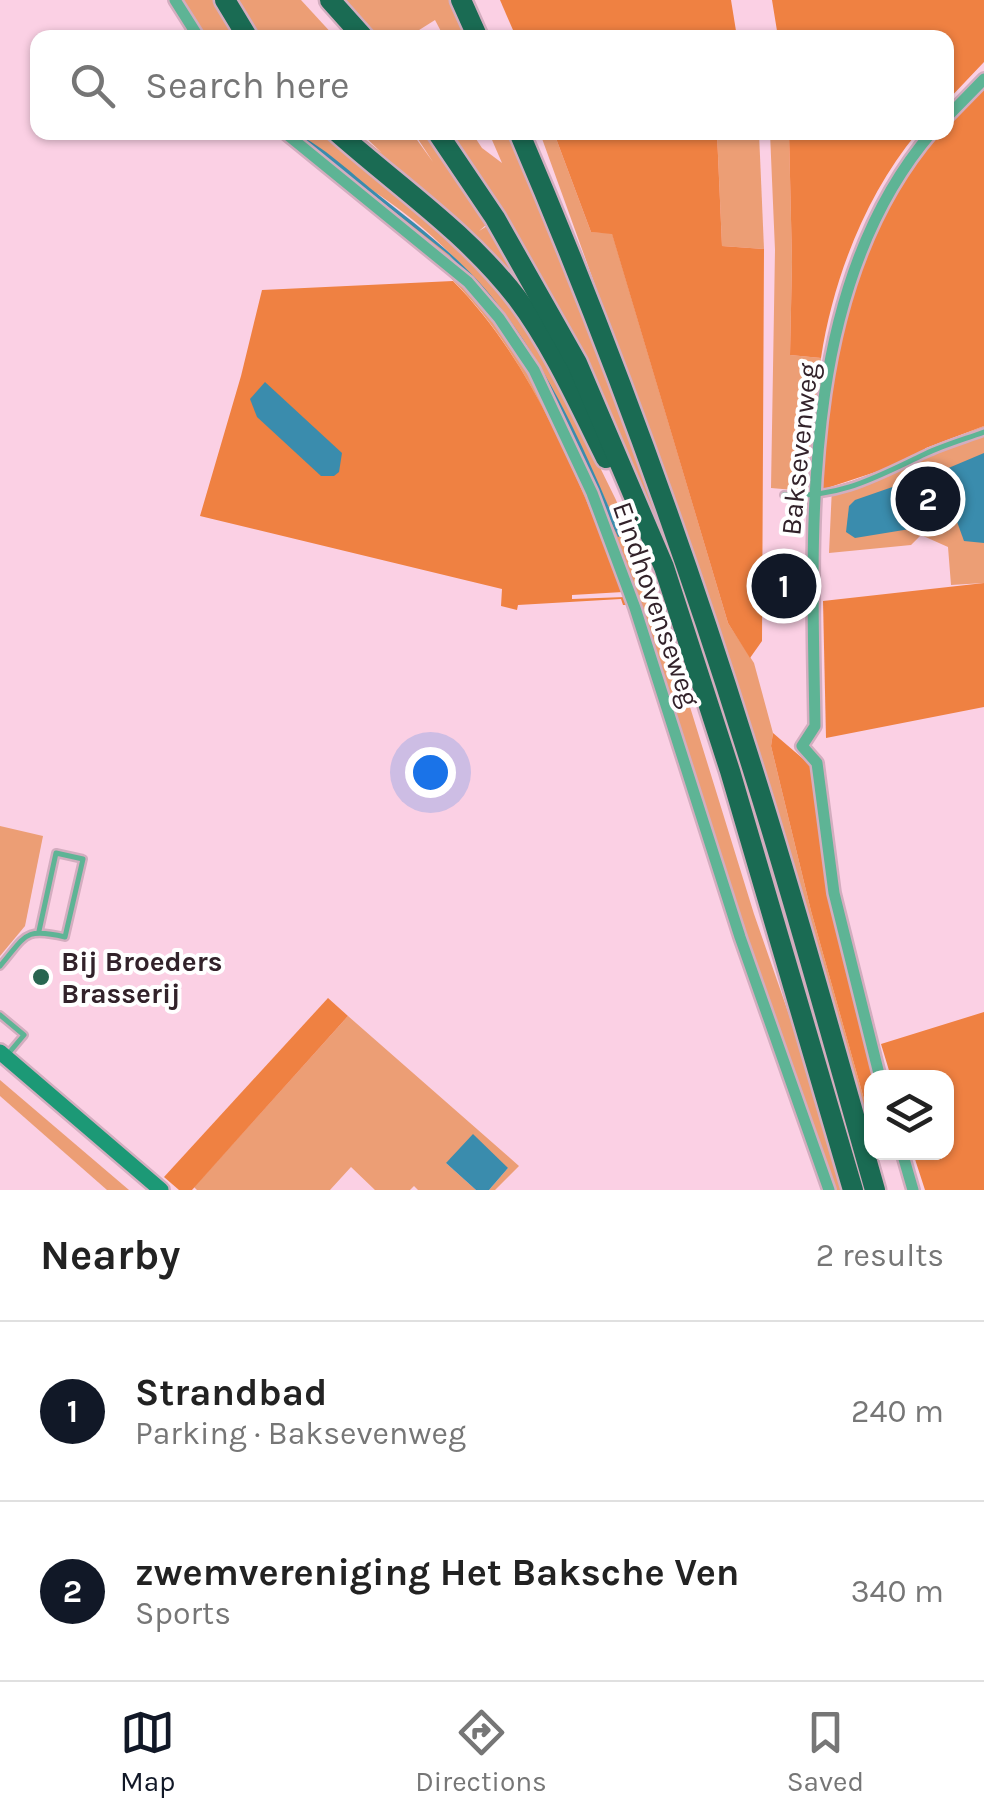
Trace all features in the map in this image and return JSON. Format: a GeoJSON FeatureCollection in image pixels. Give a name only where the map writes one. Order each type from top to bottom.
{"type":"FeatureCollection","features":[{"type":"Feature","properties":{"kind":"highway"},"geometry":{"type":"LineString","coordinates":[[225,0],[243,30]]}},
{"type":"Feature","properties":{"kind":"highway"},"geometry":{"type":"LineString","coordinates":[[330,0],[357,30]]}},
{"type":"Feature","properties":{"kind":"highway"},"geometry":{"type":"LineString","coordinates":[[462,0],[475,30]]}},
{"type":"Feature","properties":{"kind":"highway"},"geometry":{"type":"LineString","coordinates":[[348,140],[440,217],[500,278],[535,325],[611,467],[638,504]]}},
{"type":"Feature","properties":{"kind":"highway"},"geometry":{"type":"LineString","coordinates":[[442,140],[495,218],[569,348],[638,504],[696,658],[853,1190]]}},
{"type":"Feature","properties":{"kind":"highway"},"geometry":{"type":"LineString","coordinates":[[523,140],[581,282],[690,577],[746,746],[875,1190]]}},
{"type":"Feature","properties":{"kind":"street"},"geometry":{"type":"LineString","coordinates":[[175,0],[194,30]]}},
{"type":"Feature","properties":{"kind":"street"},"geometry":{"type":"LineString","coordinates":[[954,110],[984,79]]}},
{"type":"Feature","properties":{"kind":"street","name":"Eindhovenseweg"},"geometry":{"type":"LineString","coordinates":[[294,140],[468,282],[534,370],[592,493],[635,608],[740,937],[829,1190]]}},
{"type":"Feature","properties":{"kind":"street","name":"Baksevenweg"},"geometry":{"type":"LineString","coordinates":[[878,1070],[834,893],[817,762],[802,746],[816,726],[814,496],[830,370],[846,293],[877,218],[926,140]]}},
{"type":"Feature","properties":{"kind":"street"},"geometry":{"type":"LineString","coordinates":[[3,1054],[161,1190]]}},
{"type":"Feature","properties":{"kind":"street"},"geometry":{"type":"LineString","coordinates":[[904,1160],[913,1190]]}},
{"type":"Feature","properties":{"kind":"lane"},"geometry":{"type":"LineString","coordinates":[[784,495],[814,496],[860,485],[902,468],[924,454],[984,432]]}},
{"type":"Feature","properties":{"kind":"lane"},"geometry":{"type":"LineString","coordinates":[[0,966],[29,934],[39,931],[65,936],[83,859],[56,853],[39,931]]}},
{"type":"Feature","properties":{"kind":"lane"},"geometry":{"type":"LineString","coordinates":[[0,1014],[24,1035],[3,1054]]}},
{"type":"Feature","properties":{"kind":"shaded area"},"geometry":{"type":"Polygon","coordinates":[[[177,0],[214,0],[233,30],[200,30],[177,0]]]}},
{"type":"Feature","properties":{"kind":"shaded area"},"geometry":{"type":"Polygon","coordinates":[[[229,0],[301,0],[329,30],[248,30],[229,0]]]}},
{"type":"Feature","properties":{"kind":"shaded area"},"geometry":{"type":"Polygon","coordinates":[[[341,0],[454,0],[468,30],[440,30],[435,20],[419,30],[367,30],[341,0]]]}},
{"type":"Feature","properties":{"kind":"shaded area"},"geometry":{"type":"Polygon","coordinates":[[[500,0],[731,0],[736,30],[513,30],[500,0]]]}},
{"type":"Feature","properties":{"kind":"shaded area"},"geometry":{"type":"Polygon","coordinates":[[[772,0],[984,0],[984,62],[954,94],[954,30],[777,30],[772,0]]]}},
{"type":"Feature","properties":{"kind":"shaded area"},"geometry":{"type":"Polygon","coordinates":[[[984,82],[984,426],[926,448],[909,461],[821,490],[834,370],[865,255],[908,170],[932,140],[954,140],[954,114],[984,82]]]}},
{"type":"Feature","properties":{"kind":"shaded area"},"geometry":{"type":"Polygon","coordinates":[[[282,140],[309,155],[354,194],[282,140]]]}},
{"type":"Feature","properties":{"kind":"shaded area"},"geometry":{"type":"Polygon","coordinates":[[[293,140],[333,140],[440,229],[504,296],[556,378],[616,500],[665,626],[754,914],[794,1029],[841,1190],[832,1190],[733,907],[677,720],[632,589],[529,368],[472,288],[293,140]],[[367,187],[449,255],[492,301],[437,241],[367,187]],[[493,303],[566,425],[620,536],[562,412],[519,338],[493,303]]]}},
{"type":"Feature","properties":{"kind":"shaded area"},"geometry":{"type":"Polygon","coordinates":[[[351,140],[366,140],[382,153],[368,140],[417,140],[433,162],[419,140],[429,140],[486,225],[479,231],[487,226],[532,303],[527,305],[351,140]]]}},
{"type":"Feature","properties":{"kind":"shaded area"},"geometry":{"type":"Polygon","coordinates":[[[450,140],[477,140],[502,163],[492,140],[515,140],[623,411],[726,707],[867,1190],[862,1190],[683,598],[450,140]]]}},
{"type":"Feature","properties":{"kind":"shaded area"},"geometry":{"type":"Polygon","coordinates":[[[543,140],[557,140],[591,232],[612,233],[728,623],[754,663],[811,911],[864,1099],[864,1115],[727,650],[543,140]]]}},
{"type":"Feature","properties":{"kind":"shaded area"},"geometry":{"type":"Polygon","coordinates":[[[557,140],[717,140],[722,246],[764,249],[762,641],[750,658],[728,623],[612,234],[591,232],[557,140]]]}},
{"type":"Feature","properties":{"kind":"shaded area"},"geometry":{"type":"Polygon","coordinates":[[[717,140],[759,140],[764,249],[722,246],[717,140]]]}},
{"type":"Feature","properties":{"kind":"shaded area"},"geometry":{"type":"Polygon","coordinates":[[[770,140],[789,140],[790,355],[821,358],[805,491],[771,488],[775,250],[770,140]]]}},
{"type":"Feature","properties":{"kind":"shaded area"},"geometry":{"type":"Polygon","coordinates":[[[789,140],[912,140],[882,183],[854,239],[834,298],[821,358],[790,355],[789,140]]]}},
{"type":"Feature","properties":{"kind":"shaded area"},"geometry":{"type":"Polygon","coordinates":[[[406,237],[468,291],[517,357],[560,434],[627,592],[623,592],[559,440],[518,365],[472,301],[406,237]]]}},
{"type":"Feature","properties":{"kind":"shaded area"},"geometry":{"type":"Polygon","coordinates":[[[453,281],[482,313],[532,387],[573,469],[623,592],[572,595],[572,599],[625,597],[628,605],[623,605],[621,599],[518,605],[517,610],[501,606],[502,589],[200,516],[262,290],[453,281]]]}},
{"type":"Feature","properties":{"kind":"shaded area"},"geometry":{"type":"Polygon","coordinates":[[[984,426],[984,583],[951,585],[948,547],[921,535],[911,545],[829,553],[832,487],[984,426]]]}},
{"type":"Feature","properties":{"kind":"shaded area"},"geometry":{"type":"Polygon","coordinates":[[[984,583],[984,707],[826,738],[823,601],[984,583]]]}},
{"type":"Feature","properties":{"kind":"shaded area"},"geometry":{"type":"Polygon","coordinates":[[[773,733],[815,769],[829,893],[873,1070],[864,1070],[864,1099],[811,911],[771,746],[773,733]]]}},
{"type":"Feature","properties":{"kind":"shaded area"},"geometry":{"type":"Polygon","coordinates":[[[0,826],[43,836],[25,926],[0,956],[0,826]]]}},
{"type":"Feature","properties":{"kind":"shaded area"},"geometry":{"type":"Polygon","coordinates":[[[328,998],[348,1016],[192,1190],[179,1190],[164,1177],[328,998]]]}},
{"type":"Feature","properties":{"kind":"shaded area"},"geometry":{"type":"Polygon","coordinates":[[[984,1012],[984,1190],[925,1190],[915,1160],[954,1160],[954,1070],[889,1070],[881,1044],[984,1012]]]}},
{"type":"Feature","properties":{"kind":"shaded area"},"geometry":{"type":"Polygon","coordinates":[[[348,1016],[519,1166],[495,1190],[489,1190],[508,1168],[446,1163],[476,1190],[418,1190],[414,1186],[410,1190],[375,1190],[351,1167],[330,1190],[197,1190],[194,1187],[348,1016]]]}},
{"type":"Feature","properties":{"kind":"shaded area"},"geometry":{"type":"Polygon","coordinates":[[[0,1080],[129,1190],[107,1190],[0,1096],[0,1080]]]}},
{"type":"Feature","properties":{"kind":"water"},"geometry":{"type":"Polygon","coordinates":[[[304,140],[336,160],[442,246],[502,310],[560,403],[621,536],[618,537],[566,425],[493,302],[449,255],[304,140]]]}},
{"type":"Feature","properties":{"kind":"water"},"geometry":{"type":"Polygon","coordinates":[[[265,382],[342,453],[339,472],[334,476],[321,476],[257,417],[250,399],[265,382]]]}},
{"type":"Feature","properties":{"kind":"water"},"geometry":{"type":"Polygon","coordinates":[[[984,453],[984,543],[964,541],[939,472],[984,453]]]}},
{"type":"Feature","properties":{"kind":"water"},"geometry":{"type":"Polygon","coordinates":[[[904,483],[918,516],[916,528],[855,538],[846,532],[849,506],[855,500],[904,483]]]}},
{"type":"Feature","properties":{"kind":"water"},"geometry":{"type":"Polygon","coordinates":[[[473,1134],[508,1168],[489,1190],[476,1190],[446,1163],[473,1134]]]}},
{"type":"Feature","properties":{"kind":"place","name":"zwemvereniging Het Baksche Ven"},"geometry":{"type":"Point","coordinates":[928,499]}},
{"type":"Feature","properties":{"kind":"place","name":"Strandbad"},"geometry":{"type":"Point","coordinates":[784,586]}},
{"type":"Feature","properties":{"kind":"place","name":"Bij Broeders Brasserij"},"geometry":{"type":"Point","coordinates":[41,977]}}]}
